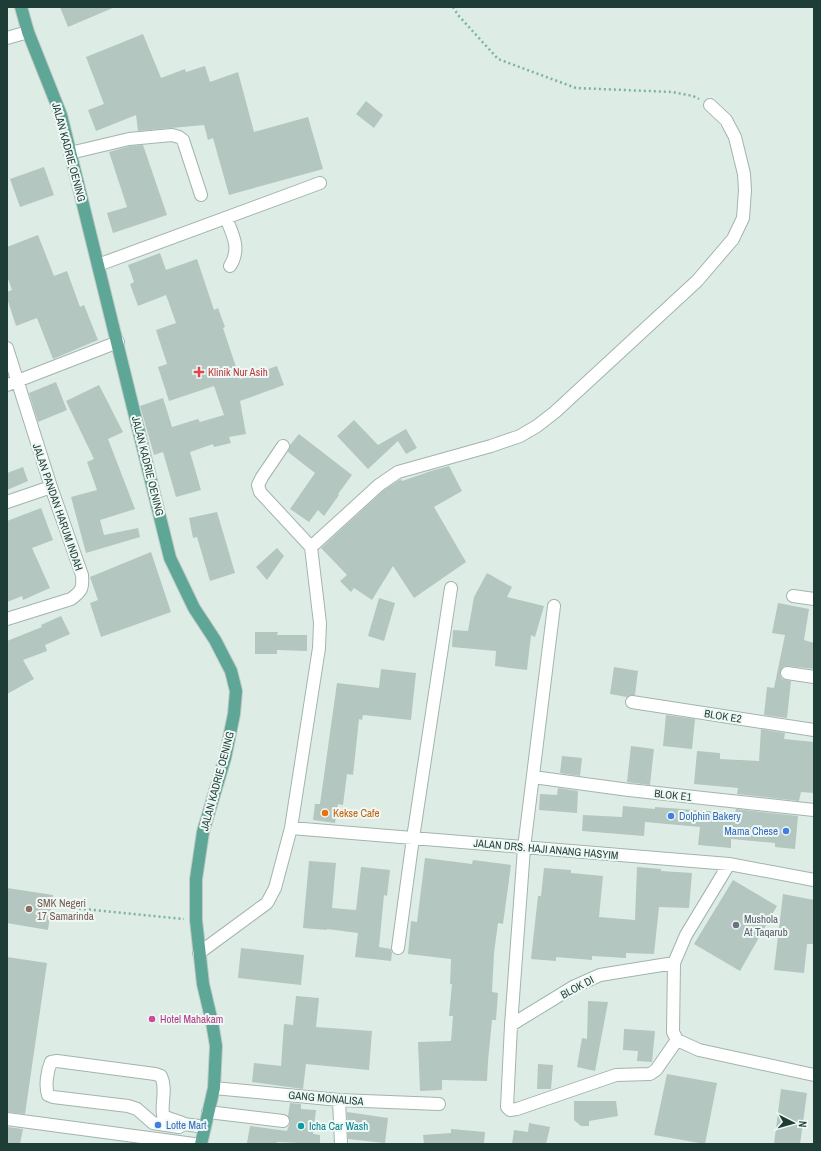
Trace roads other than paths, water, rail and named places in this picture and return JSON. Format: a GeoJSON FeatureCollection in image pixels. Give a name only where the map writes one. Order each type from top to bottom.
{"type":"FeatureCollection","features":[{"type":"Feature","properties":{"kind":"main road","name":"JALAN KADRIE OENING"},"geometry":{"type":"LineString","coordinates":[[21,7],[28,32],[62,115],[70,153],[118,342],[170,558],[194,608],[215,640],[231,671],[236,691],[234,714],[225,758],[203,832],[196,879],[196,920],[199,953],[203,984],[216,1046],[214,1088],[201,1144]]}},
{"type":"Feature","properties":{"kind":"street"},"geometry":{"type":"LineString","coordinates":[[7,38],[28,32]]}},
{"type":"Feature","properties":{"kind":"street"},"geometry":{"type":"LineString","coordinates":[[311,547],[379,485],[398,472],[491,446],[520,436],[537,426],[555,412],[697,281],[733,240],[743,218],[745,190],[744,174],[735,137],[726,120],[710,104]]}},
{"type":"Feature","properties":{"kind":"street"},"geometry":{"type":"LineString","coordinates":[[70,153],[130,139],[172,136],[179,137],[183,140],[201,195]]}},
{"type":"Feature","properties":{"kind":"street"},"geometry":{"type":"LineString","coordinates":[[98,265],[320,183]]}},
{"type":"Feature","properties":{"kind":"street"},"geometry":{"type":"LineString","coordinates":[[226,218],[236,243],[235,258],[230,266]]}},
{"type":"Feature","properties":{"kind":"street"},"geometry":{"type":"LineString","coordinates":[[12,383],[118,342]]}},
{"type":"Feature","properties":{"kind":"street","name":"JALAN PANDAN HARUM INDAH"},"geometry":{"type":"LineString","coordinates":[[7,348],[12,383],[82,575],[82,586],[79,593],[71,599],[7,619]]}},
{"type":"Feature","properties":{"kind":"street"},"geometry":{"type":"LineString","coordinates":[[199,953],[267,903],[275,888],[291,828],[319,648],[320,623],[311,547],[260,492],[258,485],[283,446]]}},
{"type":"Feature","properties":{"kind":"street"},"geometry":{"type":"LineString","coordinates":[[7,502],[51,487]]}},
{"type":"Feature","properties":{"kind":"street"},"geometry":{"type":"LineString","coordinates":[[398,948],[451,588]]}},
{"type":"Feature","properties":{"kind":"street"},"geometry":{"type":"LineString","coordinates":[[793,596],[814,599]]}},
{"type":"Feature","properties":{"kind":"street"},"geometry":{"type":"LineString","coordinates":[[554,606],[524,848],[511,1025],[507,1107],[510,1110],[517,1109],[616,1075],[650,1074],[656,1070],[677,1040]]}},
{"type":"Feature","properties":{"kind":"street"},"geometry":{"type":"LineString","coordinates":[[787,673],[814,677]]}},
{"type":"Feature","properties":{"kind":"street","name":"BLOK E2"},"geometry":{"type":"LineString","coordinates":[[632,702],[814,730]]}},
{"type":"Feature","properties":{"kind":"street","name":"BLOK E1"},"geometry":{"type":"LineString","coordinates":[[533,778],[814,810]]}},
{"type":"Feature","properties":{"kind":"street","name":"JALAN DRS. HAJI ANANG HASYIM"},"geometry":{"type":"LineString","coordinates":[[291,828],[728,864],[814,880]]}},
{"type":"Feature","properties":{"kind":"street"},"geometry":{"type":"LineString","coordinates":[[728,864],[686,935],[674,963],[673,1032],[677,1040],[699,1050],[814,1075]]}},
{"type":"Feature","properties":{"kind":"street","name":"BLOK DI"},"geometry":{"type":"LineString","coordinates":[[511,1025],[584,981],[600,975],[674,963]]}},
{"type":"Feature","properties":{"kind":"street"},"geometry":{"type":"LineString","coordinates":[[184,1124],[179,1127],[153,1123],[137,1109],[128,1106],[48,1095],[49,1067],[52,1062],[57,1061],[161,1076],[164,1084],[162,1108],[163,1115],[166,1118],[178,1120],[184,1124],[205,1127]]}},
{"type":"Feature","properties":{"kind":"street","name":"GANG MONALISA"},"geometry":{"type":"LineString","coordinates":[[214,1088],[339,1100],[439,1104]]}},
{"type":"Feature","properties":{"kind":"street"},"geometry":{"type":"LineString","coordinates":[[339,1100],[341,1144]]}},
{"type":"Feature","properties":{"kind":"street"},"geometry":{"type":"LineString","coordinates":[[208,1112],[283,1121]]}},
{"type":"Feature","properties":{"kind":"street"},"geometry":{"type":"LineString","coordinates":[[7,1119],[194,1144]]}},
{"type":"Feature","properties":{"kind":"place","name":"Klinik Nur Asih"},"geometry":{"type":"Point","coordinates":[199,372]}},
{"type":"Feature","properties":{"kind":"place","name":"Kekse Cafe"},"geometry":{"type":"Point","coordinates":[325,813]}},
{"type":"Feature","properties":{"kind":"place","name":"Dolphin Bakery"},"geometry":{"type":"Point","coordinates":[671,816]}},
{"type":"Feature","properties":{"kind":"place","name":"Mama Chese"},"geometry":{"type":"Point","coordinates":[786,831]}},
{"type":"Feature","properties":{"kind":"place","name":"SMK Negeri 17 Samarinda"},"geometry":{"type":"Point","coordinates":[29,909]}},
{"type":"Feature","properties":{"kind":"place","name":"Mushola At Taqarub"},"geometry":{"type":"Point","coordinates":[736,925]}},
{"type":"Feature","properties":{"kind":"place","name":"Hotel Mahakam"},"geometry":{"type":"Point","coordinates":[152,1019]}},
{"type":"Feature","properties":{"kind":"place","name":"Lotte Mart"},"geometry":{"type":"Point","coordinates":[158,1125]}},
{"type":"Feature","properties":{"kind":"place","name":"Icha Car Wash"},"geometry":{"type":"Point","coordinates":[301,1126]}}]}
